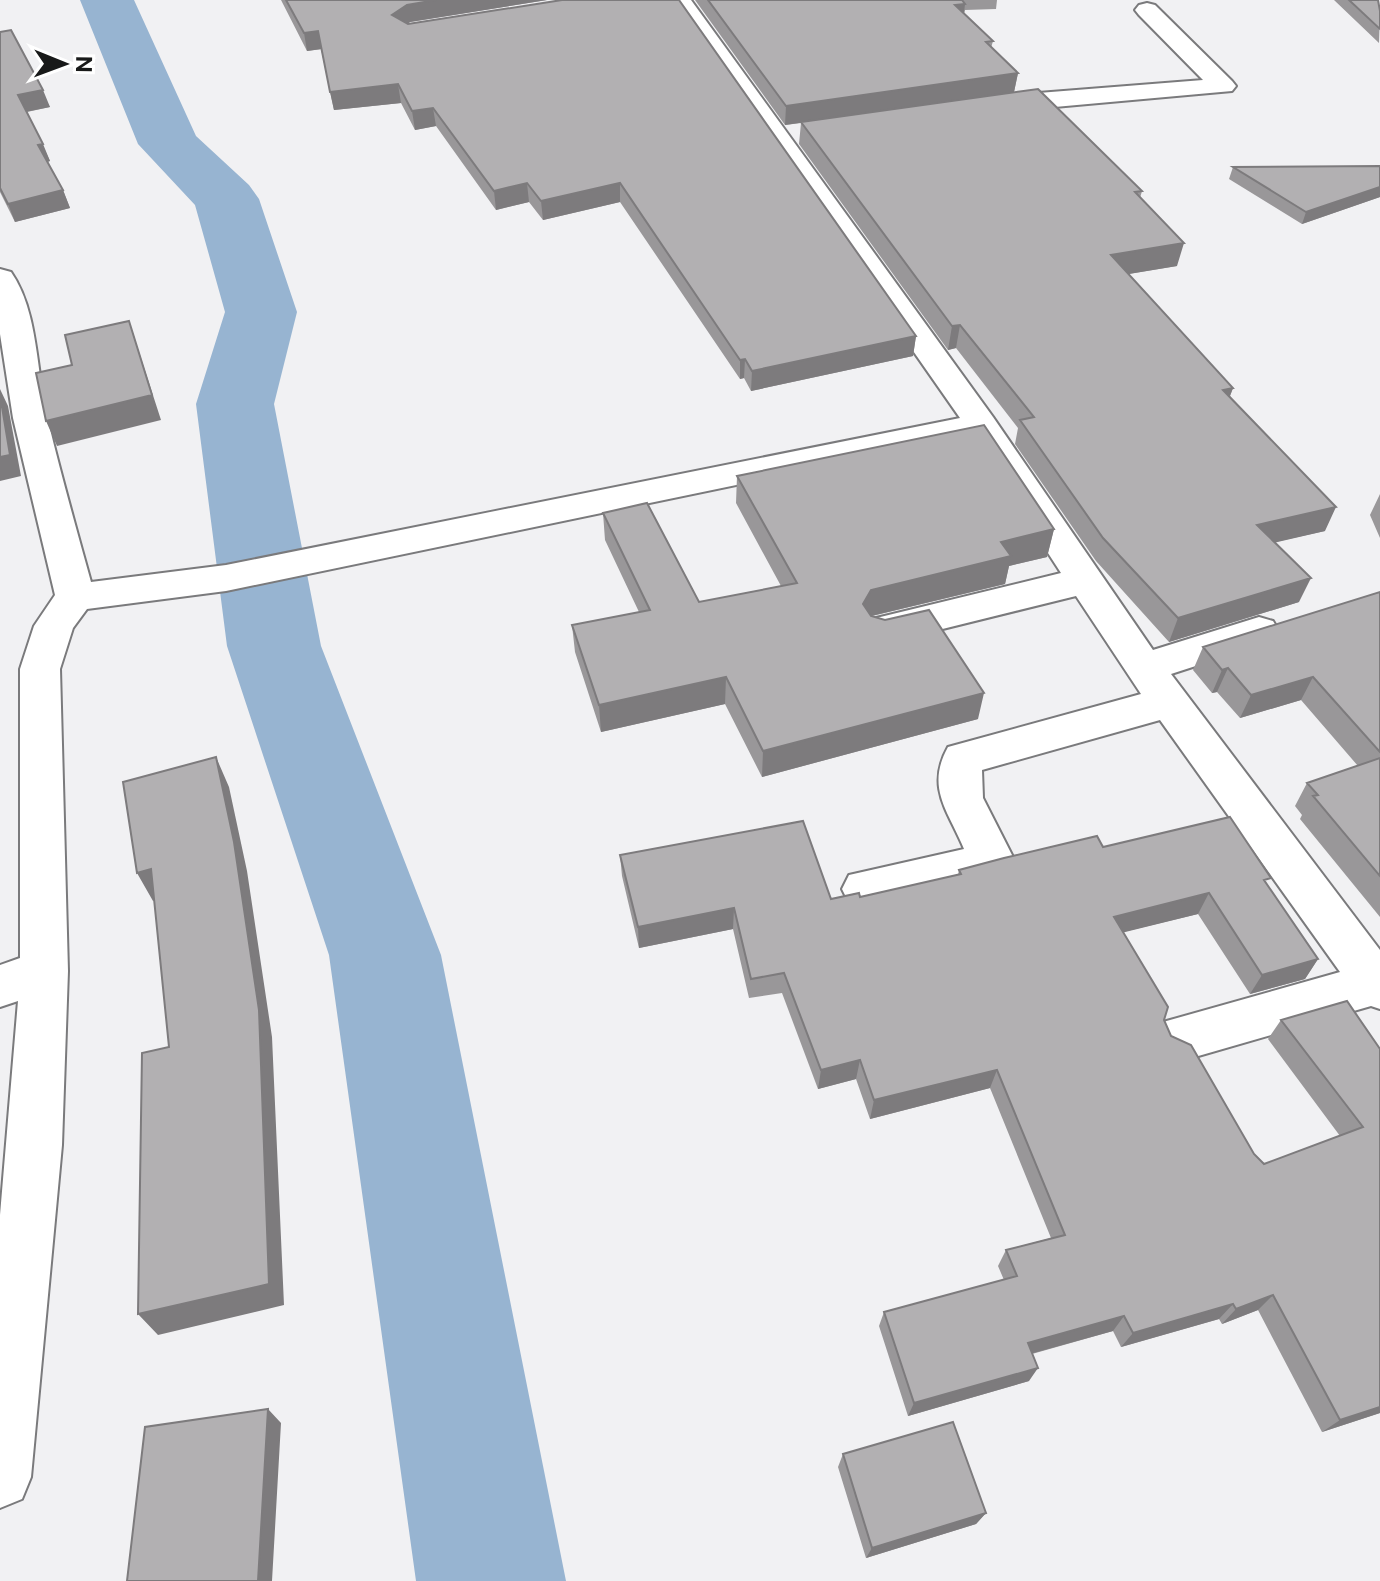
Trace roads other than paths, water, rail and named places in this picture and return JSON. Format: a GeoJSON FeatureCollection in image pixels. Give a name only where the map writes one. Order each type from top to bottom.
{"type":"FeatureCollection","features":[{"type":"Feature","properties":{"kind":"street"},"geometry":{"type":"LineString","coordinates":[[679,0],[791,134],[1144,668],[1378,985],[1181,1038]]}},
{"type":"Feature","properties":{"kind":"street"},"geometry":{"type":"LineString","coordinates":[[958,109],[1223,86],[1147,10]]}},
{"type":"Feature","properties":{"kind":"street"},"geometry":{"type":"LineString","coordinates":[[0,278],[13,317],[30,418],[75,596],[54,626],[40,669],[22,978],[35,1145],[0,1477]]}},
{"type":"Feature","properties":{"kind":"street"},"geometry":{"type":"LineString","coordinates":[[75,596],[137,592],[230,576],[981,424]]}},
{"type":"Feature","properties":{"kind":"street"},"geometry":{"type":"LineString","coordinates":[[882,630],[1084,581]]}},
{"type":"Feature","properties":{"kind":"street"},"geometry":{"type":"LineString","coordinates":[[1144,668],[1295,620]]}},
{"type":"Feature","properties":{"kind":"street"},"geometry":{"type":"LineString","coordinates":[[865,889],[973,867],[990,857],[983,836],[960,799],[955,779],[963,759],[1170,702]]}},
{"type":"Feature","properties":{"kind":"waterway"},"geometry":{"type":"LineString","coordinates":[[107,0],[169,144],[226,199],[261,312],[235,404],[274,646],[385,955],[491,1581]]}}]}
